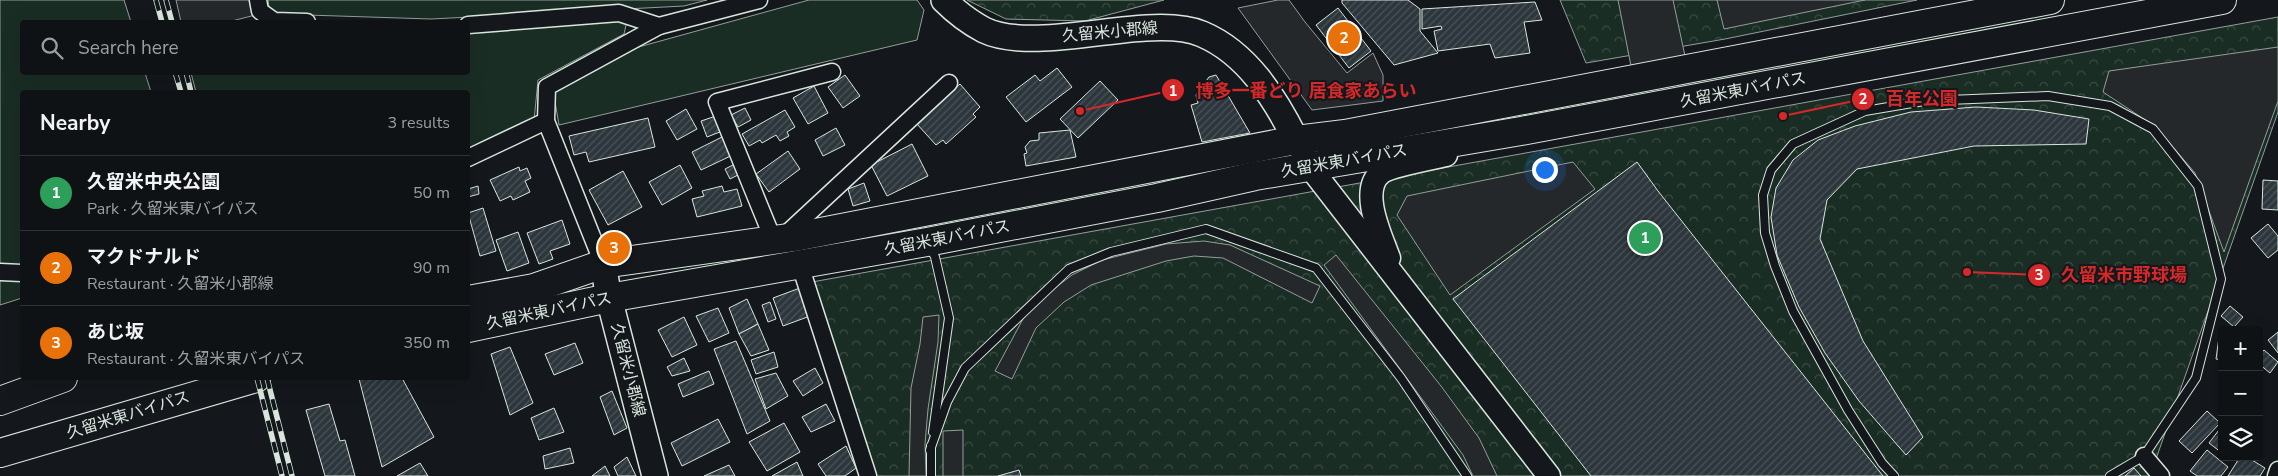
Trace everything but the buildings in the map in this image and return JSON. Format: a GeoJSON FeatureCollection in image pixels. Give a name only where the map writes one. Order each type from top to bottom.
{"type":"FeatureCollection","features":[{"type":"Feature","properties":{"kind":"highway","name":"久留米東バイパス"},"geometry":{"type":"LineString","coordinates":[[470,300],[534,288],[603,264],[795,237],[1296,140],[1345,134],[2050,0]]}},
{"type":"Feature","properties":{"kind":"highway","name":"久留米東バイパス"},"geometry":{"type":"LineString","coordinates":[[470,328],[609,298],[927,242],[1309,166],[1520,131],[2222,0]]}},
{"type":"Feature","properties":{"kind":"highway"},"geometry":{"type":"LineString","coordinates":[[0,401],[58,380]]}},
{"type":"Feature","properties":{"kind":"highway","name":"久留米東バイパス"},"geometry":{"type":"LineString","coordinates":[[0,453],[249,380]]}},
{"type":"Feature","properties":{"kind":"main road","name":"久留米小郡線"},"geometry":{"type":"LineString","coordinates":[[944,0],[957,13],[985,30],[1015,37],[1051,38],[1123,29],[1164,27],[1201,34],[1231,51],[1259,80],[1296,140]]}},
{"type":"Feature","properties":{"kind":"main road","name":"久留米小郡線"},"geometry":{"type":"LineString","coordinates":[[603,264],[609,298],[655,476]]}},
{"type":"Feature","properties":{"kind":"street"},"geometry":{"type":"LineString","coordinates":[[258,0],[260,11],[273,20]]}},
{"type":"Feature","properties":{"kind":"street"},"geometry":{"type":"LineString","coordinates":[[603,264],[546,121],[547,87],[659,26],[759,0]]}},
{"type":"Feature","properties":{"kind":"street"},"geometry":{"type":"LineString","coordinates":[[470,25],[619,13],[659,26]]}},
{"type":"Feature","properties":{"kind":"street"},"geometry":{"type":"LineString","coordinates":[[772,239],[717,102],[832,72]]}},
{"type":"Feature","properties":{"kind":"street"},"geometry":{"type":"LineString","coordinates":[[746,244],[785,236],[949,83]]}},
{"type":"Feature","properties":{"kind":"street"},"geometry":{"type":"LineString","coordinates":[[470,157],[546,121]]}},
{"type":"Feature","properties":{"kind":"street"},"geometry":{"type":"LineString","coordinates":[[1398,280],[1371,208],[1372,184],[1383,172],[1520,131]]}},
{"type":"Feature","properties":{"kind":"street"},"geometry":{"type":"LineString","coordinates":[[1296,140],[1309,166],[1549,476]]}},
{"type":"Feature","properties":{"kind":"street"},"geometry":{"type":"LineString","coordinates":[[800,265],[868,476]]}},
{"type":"Feature","properties":{"kind":"street"},"geometry":{"type":"LineString","coordinates":[[0,272],[20,274]]}},
{"type":"Feature","properties":{"kind":"street"},"geometry":{"type":"LineString","coordinates":[[2144,456],[2162,476]]}},
{"type":"Feature","properties":{"kind":"street"},"geometry":{"type":"LineString","coordinates":[[2276,476],[2278,470]]}},
{"type":"Feature","properties":{"kind":"lane"},"geometry":{"type":"LineString","coordinates":[[1894,476],[1882,463],[1848,410],[1793,311],[1775,266],[1765,232],[1763,195],[1771,170],[1794,144],[1833,124],[1865,111],[1924,101],[2048,96],[2110,106],[2153,129],[2198,186],[2221,279],[2196,378],[2144,456],[2110,476]]}},
{"type":"Feature","properties":{"kind":"lane"},"geometry":{"type":"LineString","coordinates":[[930,450],[947,402],[965,368],[1069,269],[1111,252],[1206,228],[1316,268],[1401,378],[1467,476]]}},
{"type":"Feature","properties":{"kind":"lane"},"geometry":{"type":"LineString","coordinates":[[927,242],[935,257],[949,318],[930,450],[932,476]]}},
{"type":"Feature","properties":{"kind":"green space"},"geometry":{"type":"Polygon","coordinates":[[[0,0],[124,0],[130,20],[20,20],[20,75],[146,75],[150,90],[20,90],[20,270],[0,269],[0,0]]]}},
{"type":"Feature","properties":{"kind":"green space"},"geometry":{"type":"Polygon","coordinates":[[[268,0],[707,0],[684,6],[431,19],[276,14],[269,7],[268,0]]]}},
{"type":"Feature","properties":{"kind":"green space"},"geometry":{"type":"Polygon","coordinates":[[[809,0],[917,0],[924,10],[917,40],[559,125],[553,90],[635,48],[809,0]]]}},
{"type":"Feature","properties":{"kind":"green space"},"geometry":{"type":"Polygon","coordinates":[[[967,0],[1164,0],[1085,21],[1006,19],[967,0]]]}},
{"type":"Feature","properties":{"kind":"green space"},"geometry":{"type":"Polygon","coordinates":[[[1560,0],[1917,0],[1725,39],[1586,63],[1560,0]]]}},
{"type":"Feature","properties":{"kind":"green space"},"geometry":{"type":"Polygon","coordinates":[[[2278,17],[2278,112],[2150,476],[876,476],[812,282],[2278,17]]]}},
{"type":"Feature","properties":{"kind":"green space"},"geometry":{"type":"Polygon","coordinates":[[[627,21],[624,34],[538,80],[534,121],[470,152],[470,90],[195,90],[192,75],[470,75],[470,28],[627,21]]]}},
{"type":"Feature","properties":{"kind":"green space"},"geometry":{"type":"Polygon","coordinates":[[[0,279],[20,280],[20,299],[0,305],[0,279]]]}},
{"type":"Feature","properties":{"kind":"shaded area"},"geometry":{"type":"Polygon","coordinates":[[[176,0],[264,0],[267,12],[236,20],[181,20],[176,0]]]}},
{"type":"Feature","properties":{"kind":"shaded area"},"geometry":{"type":"Polygon","coordinates":[[[1278,0],[1289,0],[1347,73],[1373,53],[1383,75],[1383,101],[1312,110],[1238,8],[1278,0]]]}},
{"type":"Feature","properties":{"kind":"shaded area"},"geometry":{"type":"Polygon","coordinates":[[[1618,0],[1673,0],[1685,56],[1631,66],[1618,0]]]}},
{"type":"Feature","properties":{"kind":"shaded area"},"geometry":{"type":"Polygon","coordinates":[[[1717,0],[1865,0],[1724,29],[1717,0]]]}},
{"type":"Feature","properties":{"kind":"shaded area"},"geometry":{"type":"Polygon","coordinates":[[[2278,47],[2278,101],[2224,252],[2195,173],[2156,127],[2103,92],[2109,71],[2278,47]]]}},
{"type":"Feature","properties":{"kind":"shaded area"},"geometry":{"type":"Polygon","coordinates":[[[1573,162],[1595,189],[1450,295],[1397,215],[1407,196],[1573,162]]]}},
{"type":"Feature","properties":{"kind":"shaded area"},"geometry":{"type":"Polygon","coordinates":[[[1204,241],[1230,245],[1320,286],[1312,303],[1223,258],[1194,256],[1166,261],[1091,285],[1064,302],[1036,328],[1012,379],[995,371],[1023,319],[1051,291],[1072,275],[1102,260],[1166,244],[1204,241]]]}},
{"type":"Feature","properties":{"kind":"shaded area"},"geometry":{"type":"Polygon","coordinates":[[[1336,255],[1441,386],[1479,438],[1497,476],[1473,476],[1463,455],[1324,265],[1336,255]]]}},
{"type":"Feature","properties":{"kind":"shaded area"},"geometry":{"type":"Polygon","coordinates":[[[939,315],[938,342],[925,444],[926,476],[909,476],[911,388],[920,344],[923,317],[939,315]]]}},
{"type":"Feature","properties":{"kind":"shaded area"},"geometry":{"type":"Polygon","coordinates":[[[963,430],[963,476],[943,476],[943,431],[963,430]]]}},
{"type":"Feature","properties":{"kind":"railway"},"geometry":{"type":"LineString","coordinates":[[156,0],[161,20]]}},
{"type":"Feature","properties":{"kind":"railway"},"geometry":{"type":"LineString","coordinates":[[166,0],[171,20]]}},
{"type":"Feature","properties":{"kind":"railway"},"geometry":{"type":"LineString","coordinates":[[176,75],[180,90]]}},
{"type":"Feature","properties":{"kind":"railway"},"geometry":{"type":"LineString","coordinates":[[187,75],[190,90]]}},
{"type":"Feature","properties":{"kind":"railway"},"geometry":{"type":"LineString","coordinates":[[258,380],[282,476]]}},
{"type":"Feature","properties":{"kind":"railway"},"geometry":{"type":"LineString","coordinates":[[268,380],[292,476]]}},
{"type":"Feature","properties":{"kind":"place","name":"マクドナルド"},"geometry":{"type":"Point","coordinates":[1344,38]}},
{"type":"Feature","properties":{"kind":"place","name":"博多一番どり 居食家あらい"},"geometry":{"type":"Point","coordinates":[1080,111]}},
{"type":"Feature","properties":{"kind":"place","name":"百年公園"},"geometry":{"type":"Point","coordinates":[1783,116]}},
{"type":"Feature","properties":{"kind":"place","name":"久留米中央公園"},"geometry":{"type":"Point","coordinates":[1645,238]}},
{"type":"Feature","properties":{"kind":"place","name":"あじ坂"},"geometry":{"type":"Point","coordinates":[614,248]}},
{"type":"Feature","properties":{"kind":"place","name":"久留米市野球場"},"geometry":{"type":"Point","coordinates":[1967,272]}}]}
